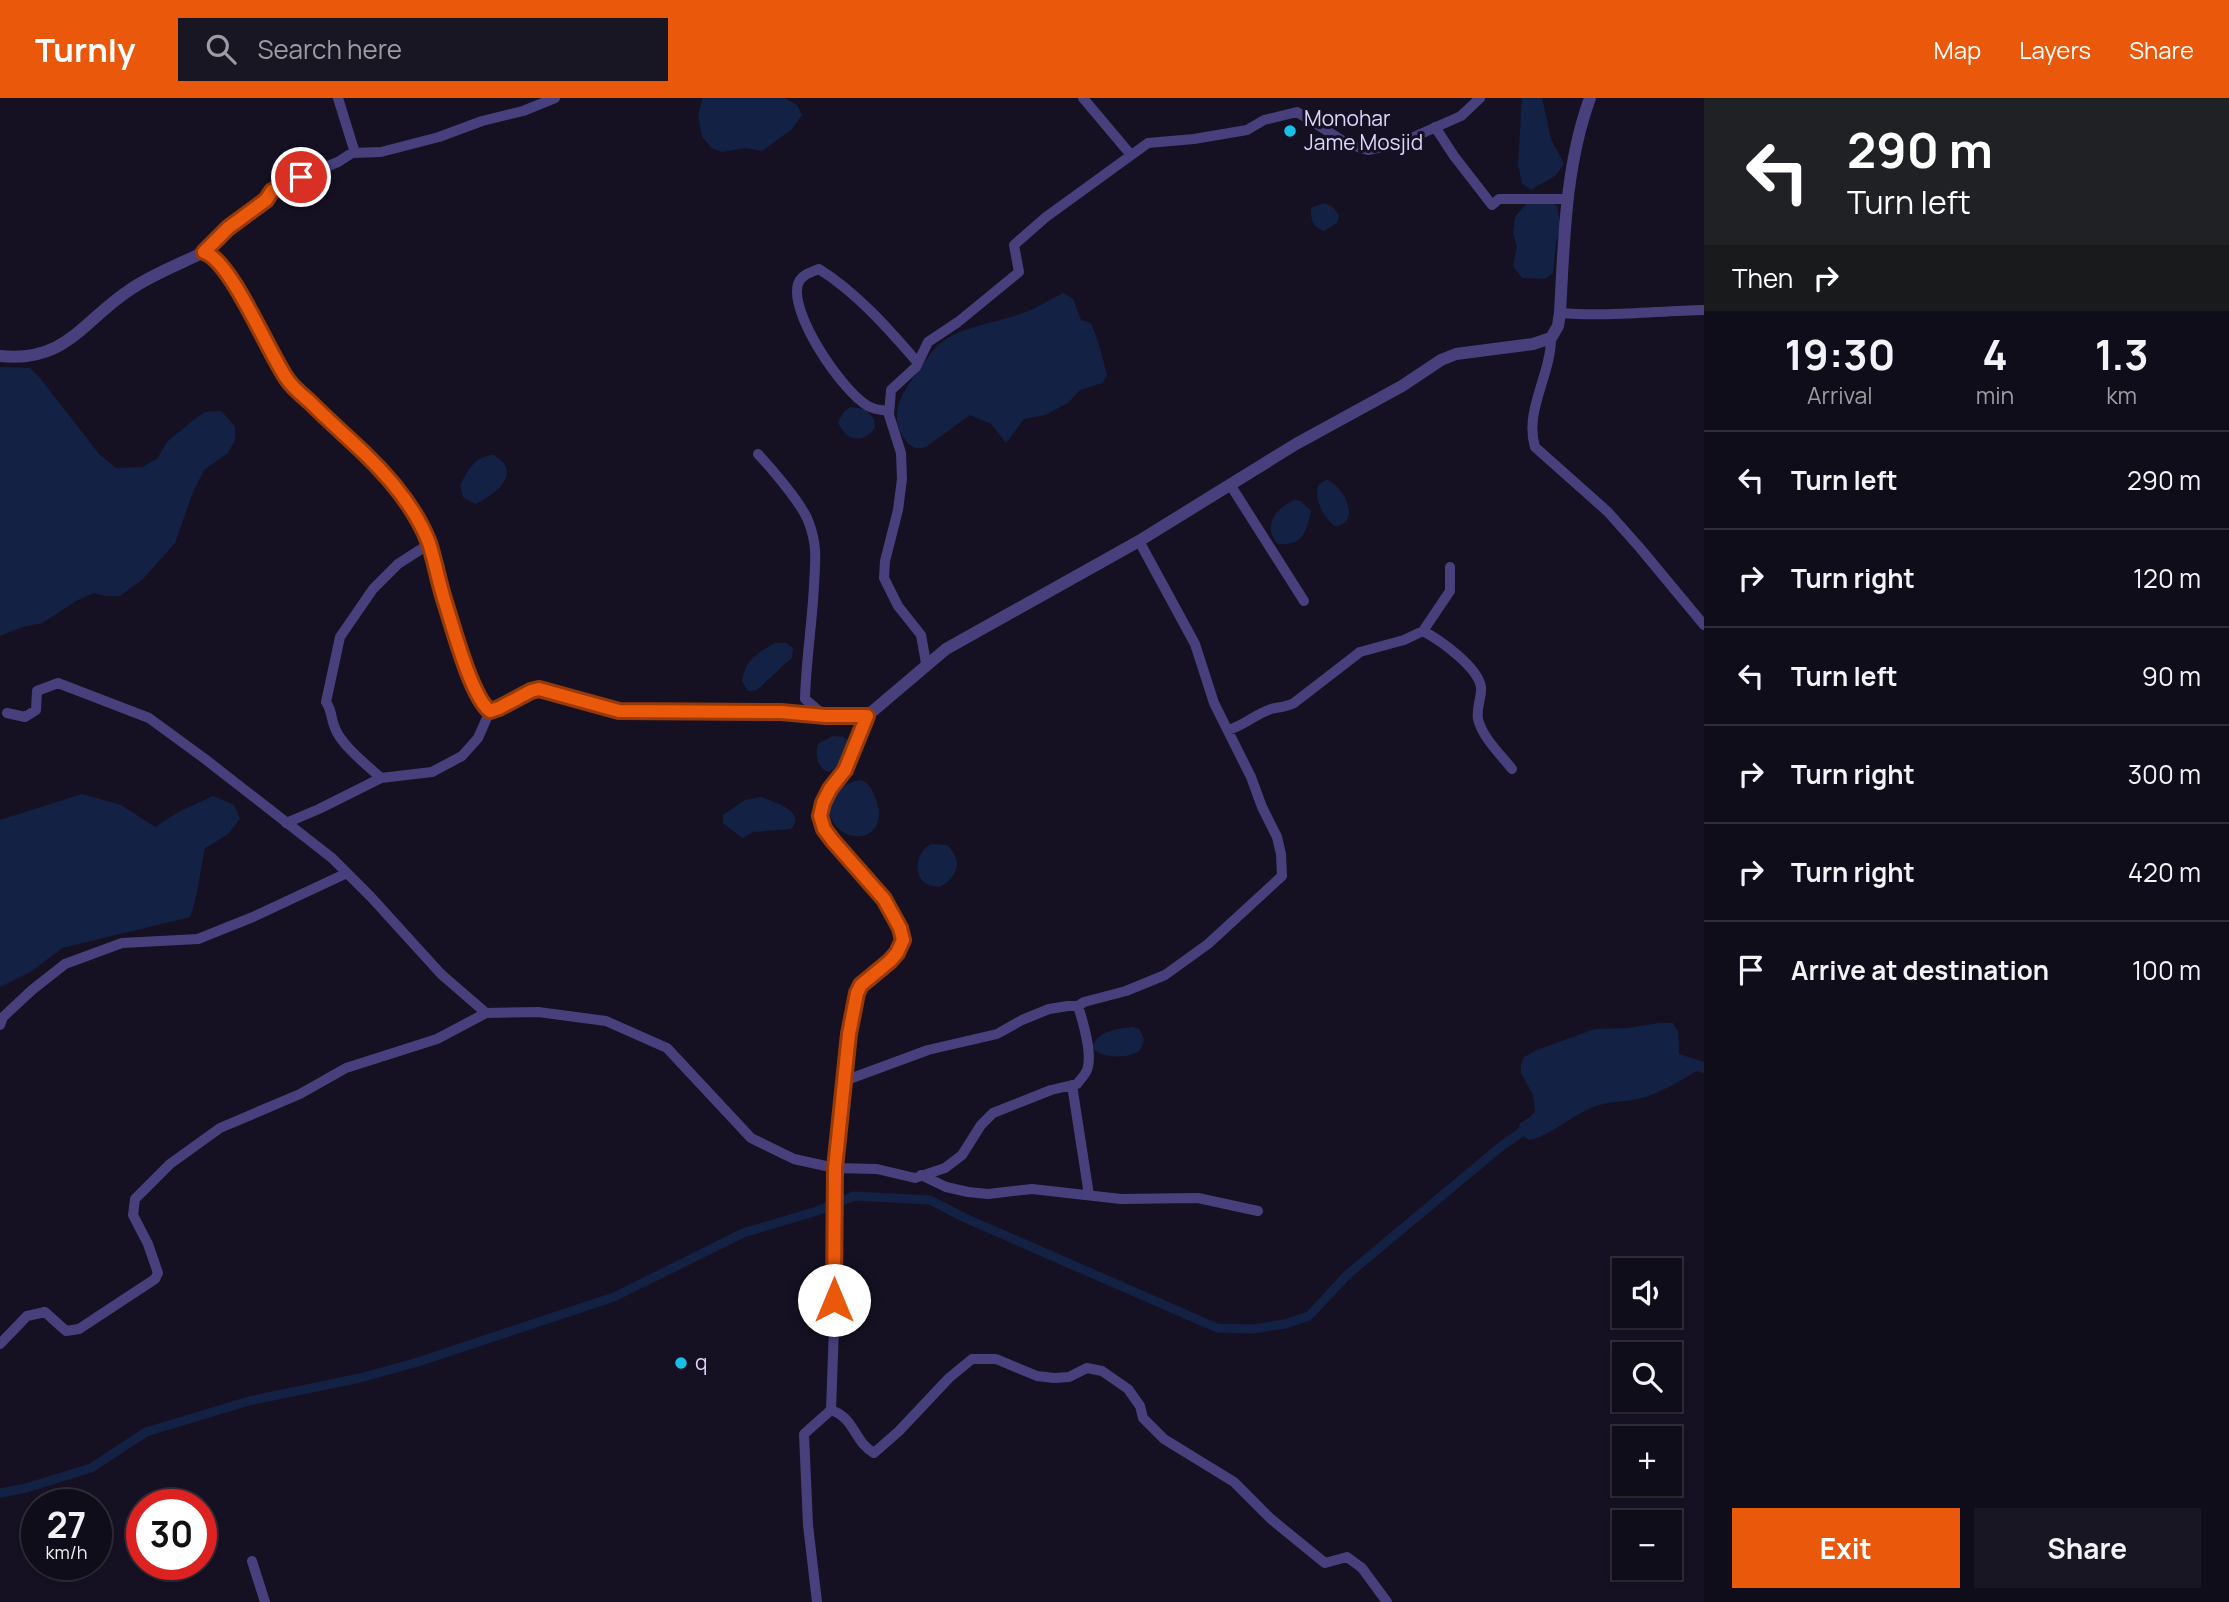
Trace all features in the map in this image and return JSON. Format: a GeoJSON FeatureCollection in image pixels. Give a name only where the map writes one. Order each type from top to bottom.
{"type":"FeatureCollection","features":[{"type":"Feature","properties":{"kind":"street"},"geometry":{"type":"LineString","coordinates":[[338,98],[355,153]]}},
{"type":"Feature","properties":{"kind":"street"},"geometry":{"type":"LineString","coordinates":[[0,356],[38,355],[54,348],[87,327],[131,288],[204,252],[228,228],[282,185],[355,153],[381,152],[439,138],[555,98]]}},
{"type":"Feature","properties":{"kind":"street"},"geometry":{"type":"LineString","coordinates":[[1083,98],[1131,155]]}},
{"type":"Feature","properties":{"kind":"street"},"geometry":{"type":"LineString","coordinates":[[926,663],[921,635],[898,606],[884,578],[902,480],[901,453],[889,415],[891,390],[918,363],[928,342],[958,322],[1019,272],[1014,245],[1046,218],[1149,143],[1247,130],[1264,120],[1297,112],[1348,144],[1368,150],[1400,142],[1461,116],[1480,98]]}},
{"type":"Feature","properties":{"kind":"street"},"geometry":{"type":"LineString","coordinates":[[1590,98],[1576,146],[1567,198],[1558,326],[1551,338],[1551,356],[1533,415],[1531,434],[1535,447],[1608,512],[1704,625]]}},
{"type":"Feature","properties":{"kind":"street"},"geometry":{"type":"LineString","coordinates":[[1435,127],[1492,205],[1499,198],[1567,198]]}},
{"type":"Feature","properties":{"kind":"street"},"geometry":{"type":"LineString","coordinates":[[204,252],[214,258],[231,280],[288,382],[366,455],[396,488],[421,527],[429,544],[475,689],[485,708],[490,711]]}},
{"type":"Feature","properties":{"kind":"street"},"geometry":{"type":"LineString","coordinates":[[889,411],[869,407],[858,400],[845,385],[807,330],[796,301],[798,283],[806,274],[819,269],[838,281],[918,363]]}},
{"type":"Feature","properties":{"kind":"street"},"geometry":{"type":"LineString","coordinates":[[1560,313],[1590,316],[1704,310]]}},
{"type":"Feature","properties":{"kind":"street"},"geometry":{"type":"LineString","coordinates":[[817,1602],[808,1525],[804,1434],[831,1410],[835,1168],[849,1034],[861,985],[897,953],[903,940],[900,928],[884,899],[833,841],[824,829],[820,816],[830,789],[845,770],[867,716],[926,663],[946,649],[1139,541],[1296,444],[1402,386],[1441,360],[1456,354],[1533,344],[1551,338]]}},
{"type":"Feature","properties":{"kind":"street"},"geometry":{"type":"LineString","coordinates":[[758,454],[801,508],[811,531],[817,564],[805,699],[825,716]]}},
{"type":"Feature","properties":{"kind":"street"},"geometry":{"type":"LineString","coordinates":[[1231,486],[1304,601]]}},
{"type":"Feature","properties":{"kind":"street"},"geometry":{"type":"LineString","coordinates":[[844,1081],[928,1049],[997,1034],[1049,1009],[1078,1006],[1166,975],[1208,944],[1282,876],[1277,837],[1214,703],[1195,644],[1139,541]]}},
{"type":"Feature","properties":{"kind":"street"},"geometry":{"type":"LineString","coordinates":[[382,778],[334,728],[332,710],[326,702],[328,686],[340,637],[373,589],[398,564],[429,544]]}},
{"type":"Feature","properties":{"kind":"street"},"geometry":{"type":"LineString","coordinates":[[1228,730],[1240,727],[1270,709],[1294,703],[1360,652],[1404,640],[1423,631],[1450,591],[1450,567]]}},
{"type":"Feature","properties":{"kind":"street"},"geometry":{"type":"LineString","coordinates":[[1423,631],[1450,649],[1476,675],[1481,687],[1478,720],[1512,769]]}},
{"type":"Feature","properties":{"kind":"street"},"geometry":{"type":"LineString","coordinates":[[7,713],[25,717],[36,710],[37,691],[58,683],[149,718],[332,858],[372,897],[440,974],[486,1013]]}},
{"type":"Feature","properties":{"kind":"street"},"geometry":{"type":"LineString","coordinates":[[286,822],[382,778],[432,772],[462,756],[478,738],[490,711],[539,689],[619,711],[781,712],[867,716]]}},
{"type":"Feature","properties":{"kind":"street"},"geometry":{"type":"LineString","coordinates":[[0,1024],[12,1008],[65,964],[122,943],[198,939],[253,917],[347,873]]}},
{"type":"Feature","properties":{"kind":"street"},"geometry":{"type":"LineString","coordinates":[[0,1344],[27,1316],[45,1312],[66,1331],[79,1329],[155,1279],[158,1273],[133,1215],[135,1199],[170,1164],[220,1128],[300,1094],[346,1068],[437,1039],[486,1013],[538,1012],[606,1021],[667,1048],[751,1138],[794,1159],[835,1168],[877,1169],[915,1178],[945,1168],[962,1155],[981,1125],[993,1113],[1051,1090],[1077,1084],[1087,1070],[1089,1054],[1078,1006]]}},
{"type":"Feature","properties":{"kind":"street"},"geometry":{"type":"LineString","coordinates":[[1072,1085],[1089,1195]]}},
{"type":"Feature","properties":{"kind":"street"},"geometry":{"type":"LineString","coordinates":[[921,1175],[946,1187],[968,1192],[988,1194],[1032,1189],[1121,1199],[1198,1198],[1258,1211]]}},
{"type":"Feature","properties":{"kind":"street"},"geometry":{"type":"LineString","coordinates":[[831,1410],[846,1417],[865,1448],[874,1453],[949,1378],[972,1359],[996,1359],[1037,1376],[1054,1378],[1069,1377],[1087,1368],[1102,1371],[1128,1388],[1140,1406],[1143,1418],[1164,1439],[1234,1482],[1271,1520],[1325,1563],[1347,1557],[1362,1568],[1387,1602]]}},
{"type":"Feature","properties":{"kind":"street"},"geometry":{"type":"LineString","coordinates":[[252,1560],[265,1602]]}},
{"type":"Feature","properties":{"kind":"water"},"geometry":{"type":"Polygon","coordinates":[[[703,98],[784,98],[797,105],[802,115],[792,129],[762,151],[746,148],[722,152],[712,148],[702,137],[698,115],[703,98]]]}},
{"type":"Feature","properties":{"kind":"water"},"geometry":{"type":"Polygon","coordinates":[[[1522,98],[1542,98],[1551,139],[1564,164],[1556,175],[1531,190],[1522,183],[1518,164],[1522,98]]]}},
{"type":"Feature","properties":{"kind":"water"},"geometry":{"type":"Polygon","coordinates":[[[1324,203],[1334,208],[1339,216],[1337,223],[1324,231],[1313,222],[1311,208],[1324,203]]]}},
{"type":"Feature","properties":{"kind":"water"},"geometry":{"type":"Polygon","coordinates":[[[1527,203],[1551,203],[1557,206],[1561,226],[1553,273],[1545,279],[1522,278],[1513,266],[1517,246],[1513,234],[1515,217],[1527,203]]]}},
{"type":"Feature","properties":{"kind":"water"},"geometry":{"type":"Polygon","coordinates":[[[1064,293],[1073,299],[1081,320],[1091,323],[1107,376],[1102,383],[1080,390],[1068,403],[1045,415],[1024,419],[1006,443],[991,424],[970,415],[926,447],[916,448],[909,444],[897,419],[900,400],[910,382],[943,341],[964,331],[1024,313],[1064,293]]]}},
{"type":"Feature","properties":{"kind":"water"},"geometry":{"type":"Polygon","coordinates":[[[0,367],[30,368],[99,454],[116,468],[143,467],[157,459],[167,442],[205,412],[221,411],[235,426],[235,440],[228,453],[204,470],[193,492],[175,543],[143,579],[120,596],[94,593],[42,623],[0,636],[0,367]]]}},
{"type":"Feature","properties":{"kind":"water"},"geometry":{"type":"Polygon","coordinates":[[[850,407],[865,409],[874,419],[875,427],[871,433],[855,438],[845,433],[838,422],[850,407]]]}},
{"type":"Feature","properties":{"kind":"water"},"geometry":{"type":"Polygon","coordinates":[[[493,455],[502,462],[506,476],[497,489],[475,504],[463,497],[460,486],[476,461],[493,455]]]}},
{"type":"Feature","properties":{"kind":"water"},"geometry":{"type":"Polygon","coordinates":[[[1326,480],[1339,489],[1348,504],[1348,519],[1343,524],[1334,526],[1320,507],[1318,485],[1326,480]]]}},
{"type":"Feature","properties":{"kind":"water"},"geometry":{"type":"Polygon","coordinates":[[[1294,500],[1301,501],[1311,511],[1307,525],[1298,540],[1278,544],[1271,531],[1273,519],[1281,508],[1294,500]]]}},
{"type":"Feature","properties":{"kind":"water"},"geometry":{"type":"Polygon","coordinates":[[[775,643],[786,643],[793,648],[792,658],[757,690],[748,691],[742,681],[746,668],[758,654],[775,643]]]}},
{"type":"Feature","properties":{"kind":"water"},"geometry":{"type":"Polygon","coordinates":[[[833,736],[848,740],[843,758],[829,772],[819,764],[817,748],[818,744],[833,736]]]}},
{"type":"Feature","properties":{"kind":"water"},"geometry":{"type":"Polygon","coordinates":[[[861,780],[875,797],[879,814],[877,826],[870,833],[849,835],[839,829],[832,819],[828,805],[841,788],[861,780]]]}},
{"type":"Feature","properties":{"kind":"water"},"geometry":{"type":"Polygon","coordinates":[[[82,794],[121,805],[155,827],[180,811],[213,796],[234,805],[240,819],[227,835],[205,848],[190,917],[62,948],[32,971],[0,987],[0,820],[82,794]]]}},
{"type":"Feature","properties":{"kind":"water"},"geometry":{"type":"Polygon","coordinates":[[[761,797],[792,812],[795,823],[791,829],[754,832],[742,838],[723,823],[723,815],[745,800],[761,797]]]}},
{"type":"Feature","properties":{"kind":"water"},"geometry":{"type":"Polygon","coordinates":[[[932,844],[947,845],[957,862],[955,873],[940,887],[926,883],[918,873],[920,856],[932,844]]]}},
{"type":"Feature","properties":{"kind":"water"},"geometry":{"type":"Polygon","coordinates":[[[1673,1023],[1678,1032],[1679,1054],[1704,1062],[1704,1073],[1696,1071],[1649,1096],[1591,1108],[1537,1138],[1529,1140],[1520,1134],[1519,1124],[1535,1111],[1533,1095],[1521,1073],[1524,1057],[1595,1029],[1673,1023]]]}},
{"type":"Feature","properties":{"kind":"water"},"geometry":{"type":"Polygon","coordinates":[[[1133,1027],[1139,1029],[1144,1039],[1141,1049],[1136,1053],[1108,1056],[1092,1047],[1104,1034],[1133,1027]]]}},
{"type":"Feature","properties":{"kind":"waterway"},"geometry":{"type":"LineString","coordinates":[[0,1493],[91,1468],[146,1432],[249,1401],[360,1378],[418,1362],[614,1297],[743,1233],[817,1211],[854,1196],[930,1200],[965,1218],[1217,1328],[1253,1329],[1285,1324],[1309,1316],[1347,1275],[1499,1148],[1527,1128]]}},
{"type":"Feature","properties":{"kind":"place","name":"Monohar Jame Mosjid"},"geometry":{"type":"Point","coordinates":[1290,131]}},
{"type":"Feature","properties":{"kind":"place","name":"q"},"geometry":{"type":"Point","coordinates":[681,1363]}},
{"type":"Feature","properties":{"kind":"route"},"geometry":{"type":"LineString","coordinates":[[301,177],[272,191],[266,200],[228,228],[204,252],[214,258],[231,280],[288,382],[366,455],[396,488],[421,527],[429,544],[467,668],[485,708],[490,711],[499,708],[539,689],[619,711],[781,712],[867,716],[845,770],[830,789],[820,816],[824,829],[833,841],[884,899],[900,928],[903,940],[890,961],[861,985],[849,1034],[835,1168],[834,1300]]}}]}
